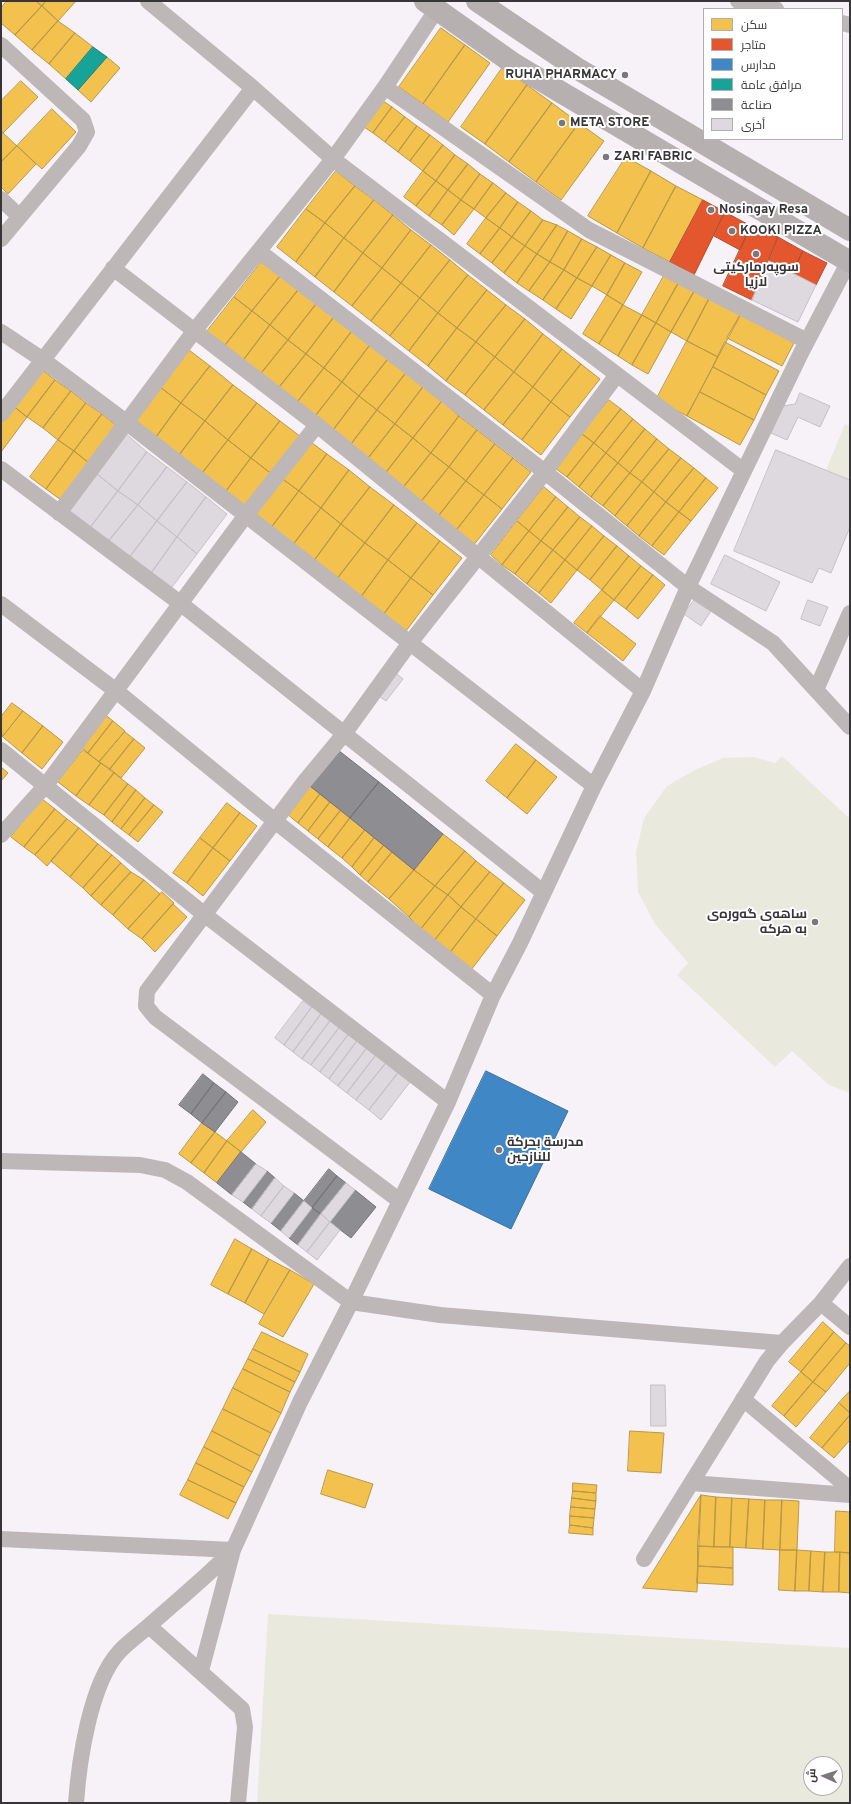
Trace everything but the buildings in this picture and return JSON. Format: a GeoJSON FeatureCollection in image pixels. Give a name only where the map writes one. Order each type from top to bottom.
{"type":"FeatureCollection","features":[{"type":"Feature","properties":{"kind":"main road"},"geometry":{"type":"LineString","coordinates":[[477,1],[578,69],[850,230]]}},
{"type":"Feature","properties":{"kind":"main road"},"geometry":{"type":"LineString","coordinates":[[431,5],[514,64],[850,261]]}},
{"type":"Feature","properties":{"kind":"main road"},"geometry":{"type":"LineString","coordinates":[[514,64],[532,37]]}},
{"type":"Feature","properties":{"kind":"main road"},"geometry":{"type":"LineString","coordinates":[[564,94],[578,69]]}},
{"type":"Feature","properties":{"kind":"street"},"geometry":{"type":"LineString","coordinates":[[148,1],[253,88],[333,159],[616,376],[744,471]]}},
{"type":"Feature","properties":{"kind":"street"},"geometry":{"type":"LineString","coordinates":[[738,1],[771,8]]}},
{"type":"Feature","properties":{"kind":"street"},"geometry":{"type":"LineString","coordinates":[[59,512],[196,330],[333,159],[384,88],[431,5]]}},
{"type":"Feature","properties":{"kind":"street"},"geometry":{"type":"LineString","coordinates":[[1,45],[83,120],[87,132],[79,146],[1,239]]}},
{"type":"Feature","properties":{"kind":"street"},"geometry":{"type":"LineString","coordinates":[[1,414],[253,88]]}},
{"type":"Feature","properties":{"kind":"street"},"geometry":{"type":"LineString","coordinates":[[384,88],[589,230],[807,341]]}},
{"type":"Feature","properties":{"kind":"street"},"geometry":{"type":"LineString","coordinates":[[1,199],[19,216]]}},
{"type":"Feature","properties":{"kind":"street"},"geometry":{"type":"LineString","coordinates":[[260,252],[545,472],[688,587],[773,643],[850,727]]}},
{"type":"Feature","properties":{"kind":"street"},"geometry":{"type":"LineString","coordinates":[[201,1670],[233,1550],[300,1402],[351,1302],[448,1102],[493,995],[520,943],[594,786],[643,691],[688,587],[807,341],[850,261]]}},
{"type":"Feature","properties":{"kind":"street"},"geometry":{"type":"LineString","coordinates":[[113,268],[196,330],[317,425],[643,691]]}},
{"type":"Feature","properties":{"kind":"street"},"geometry":{"type":"LineString","coordinates":[[1,332],[43,360],[126,422],[246,514],[409,644],[594,786]]}},
{"type":"Feature","properties":{"kind":"street"},"geometry":{"type":"LineString","coordinates":[[400,1201],[154,1017],[146,1006],[147,991],[275,821],[344,734],[409,644],[477,556],[545,472],[616,376]]}},
{"type":"Feature","properties":{"kind":"street"},"geometry":{"type":"LineString","coordinates":[[1,835],[46,785],[246,514],[317,425]]}},
{"type":"Feature","properties":{"kind":"street"},"geometry":{"type":"LineString","coordinates":[[1,469],[180,603],[543,892]]}},
{"type":"Feature","properties":{"kind":"street"},"geometry":{"type":"LineString","coordinates":[[1,604],[115,690],[275,821],[493,995]]}},
{"type":"Feature","properties":{"kind":"street"},"geometry":{"type":"LineString","coordinates":[[816,690],[850,613]]}},
{"type":"Feature","properties":{"kind":"street"},"geometry":{"type":"LineString","coordinates":[[1,750],[205,915],[448,1102]]}},
{"type":"Feature","properties":{"kind":"street"},"geometry":{"type":"LineString","coordinates":[[1,1161],[140,1165],[165,1170],[187,1182],[351,1302],[440,1315],[782,1343]]}},
{"type":"Feature","properties":{"kind":"street"},"geometry":{"type":"LineString","coordinates":[[644,1559],[767,1361],[821,1302],[850,1266]]}},
{"type":"Feature","properties":{"kind":"street"},"geometry":{"type":"LineString","coordinates":[[821,1302],[850,1327]]}},
{"type":"Feature","properties":{"kind":"street"},"geometry":{"type":"LineString","coordinates":[[743,1399],[850,1489]]}},
{"type":"Feature","properties":{"kind":"street"},"geometry":{"type":"LineString","coordinates":[[691,1484],[850,1495]]}},
{"type":"Feature","properties":{"kind":"street"},"geometry":{"type":"LineString","coordinates":[[1,1539],[233,1550]]}},
{"type":"Feature","properties":{"kind":"street"},"geometry":{"type":"LineString","coordinates":[[76,1803],[78,1778],[92,1711],[104,1676],[118,1653],[233,1550]]}},
{"type":"Feature","properties":{"kind":"street"},"geometry":{"type":"LineString","coordinates":[[149,1626],[201,1670],[242,1708],[245,1727],[238,1803]]}},
{"type":"Feature","properties":{"kind":"shaded area"},"geometry":{"type":"Polygon","coordinates":[[[845,424],[850,426],[850,480],[826,470],[845,424]]]}},
{"type":"Feature","properties":{"kind":"shaded area"},"geometry":{"type":"Polygon","coordinates":[[[782,756],[850,819],[850,1093],[829,1085],[792,1051],[775,1067],[677,975],[688,963],[655,924],[638,892],[636,852],[644,818],[667,786],[695,770],[723,758],[754,757],[775,763],[782,756]]]}},
{"type":"Feature","properties":{"kind":"shaded area"},"geometry":{"type":"Polygon","coordinates":[[[268,1614],[850,1648],[850,1803],[257,1803],[268,1614]]]}},
{"type":"Feature","properties":{"kind":"place","name":"RUHA PHARMACY"},"geometry":{"type":"Point","coordinates":[625,75]}},
{"type":"Feature","properties":{"kind":"place","name":"META STORE"},"geometry":{"type":"Point","coordinates":[562,123]}},
{"type":"Feature","properties":{"kind":"place","name":"ZARI FABRIC"},"geometry":{"type":"Point","coordinates":[606,157]}},
{"type":"Feature","properties":{"kind":"place","name":"Nosingay Resa"},"geometry":{"type":"Point","coordinates":[711,210]}},
{"type":"Feature","properties":{"kind":"place","name":"KOOKI PIZZA"},"geometry":{"type":"Point","coordinates":[732,231]}},
{"type":"Feature","properties":{"kind":"place","name":"سوپه‌رمارکیتی لازیا"},"geometry":{"type":"Point","coordinates":[756,254]}},
{"type":"Feature","properties":{"kind":"place","name":"ساهه‌ی گه‌وره‌ی به هركه‌"},"geometry":{"type":"Point","coordinates":[815,922]}},
{"type":"Feature","properties":{"kind":"place","name":"مدرسة بحركة للنازحين"},"geometry":{"type":"Point","coordinates":[499,1150]}}]}
